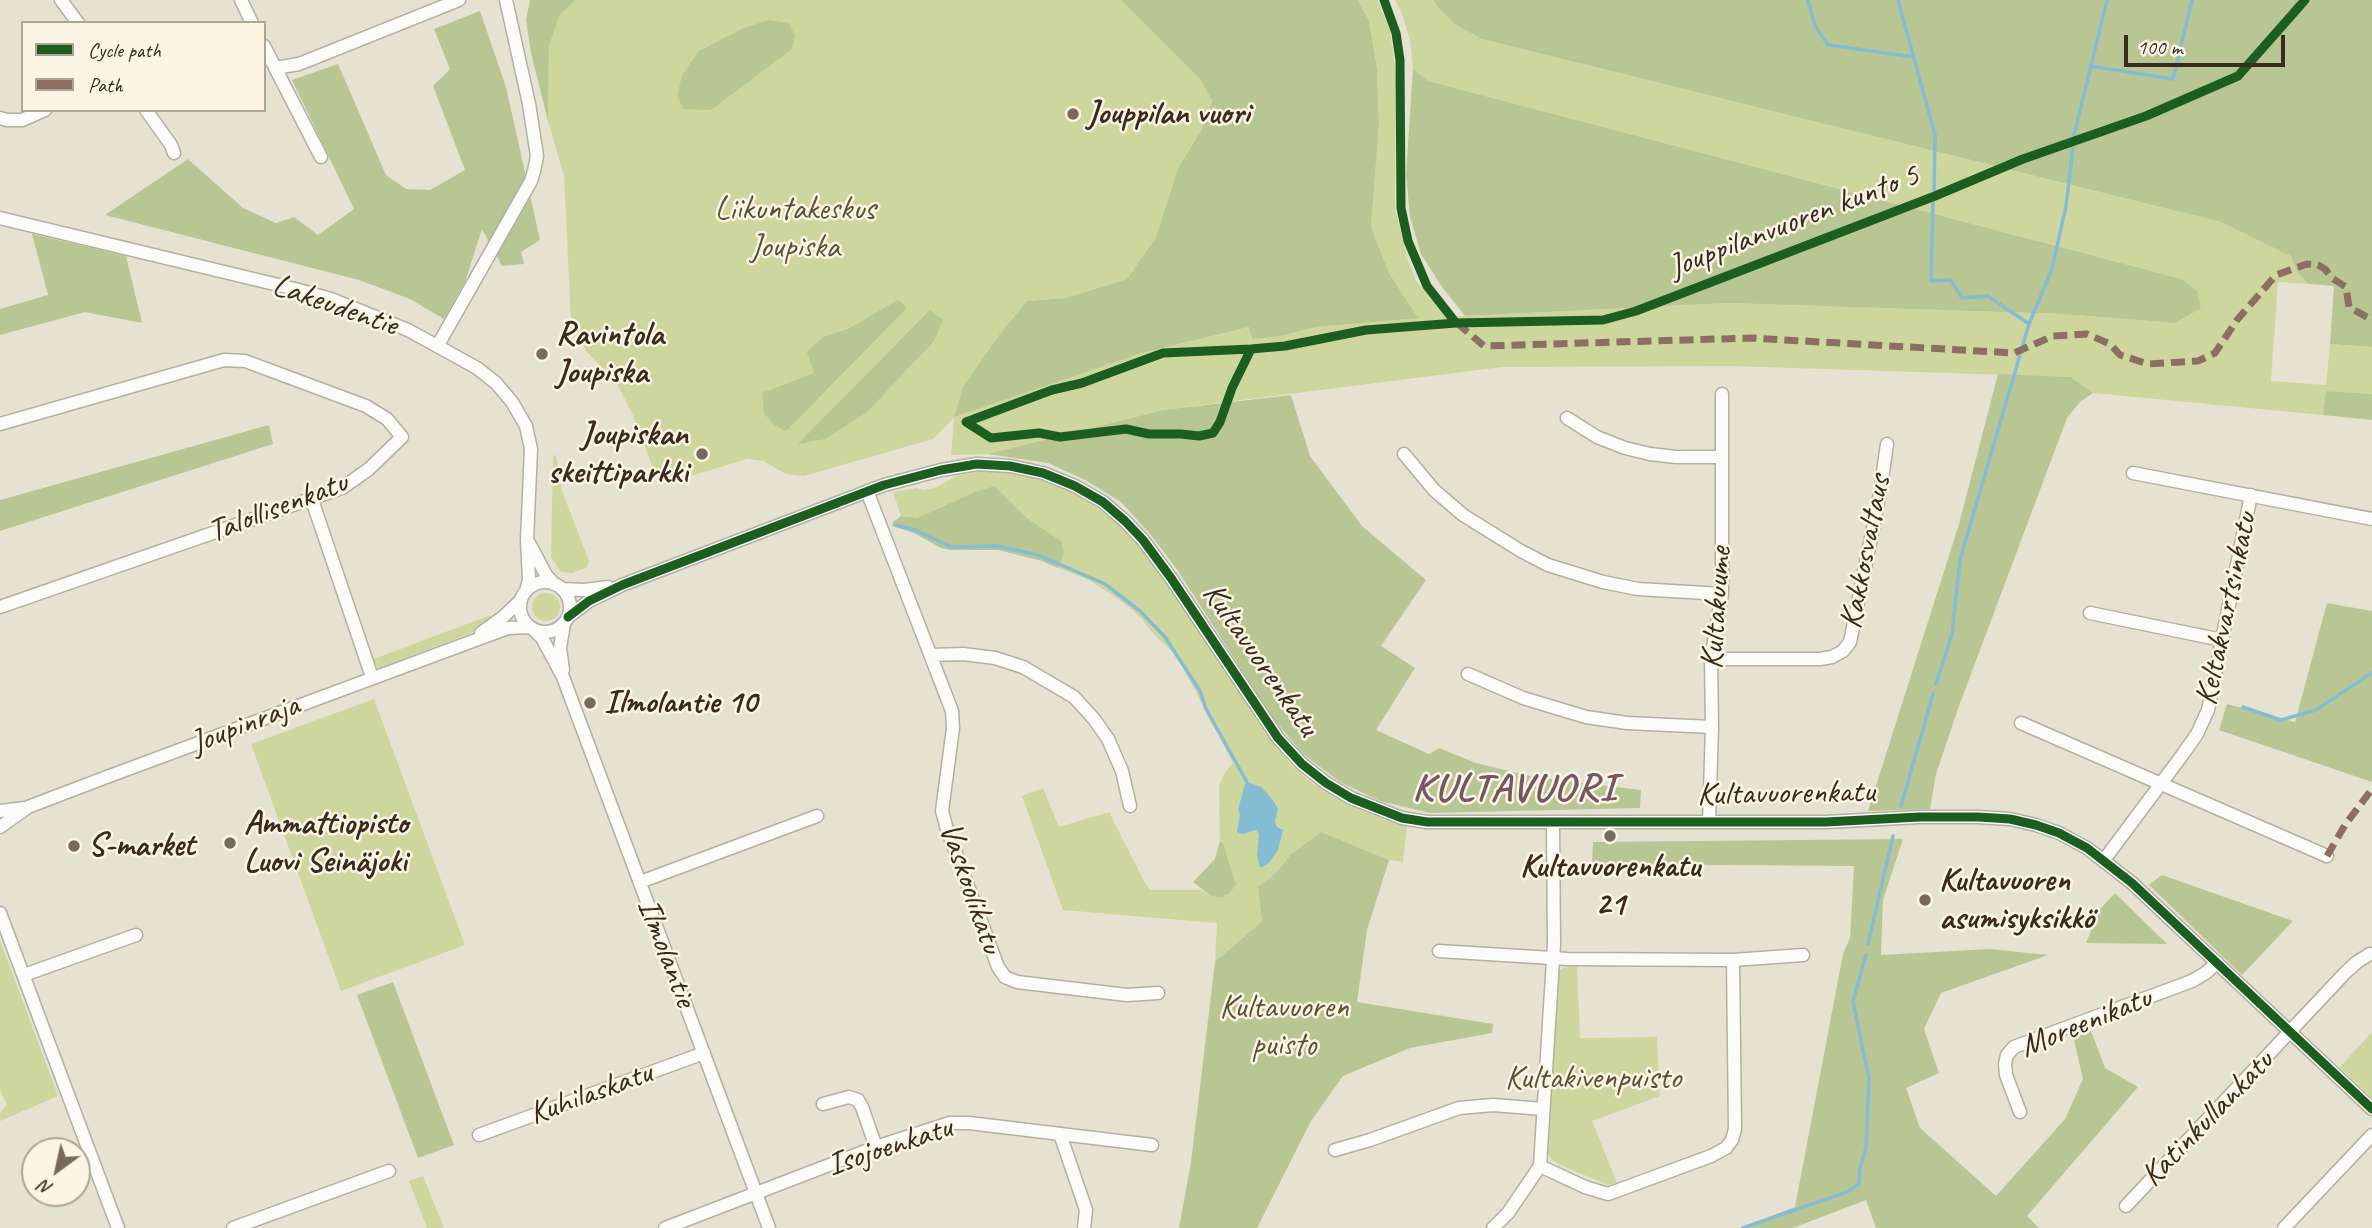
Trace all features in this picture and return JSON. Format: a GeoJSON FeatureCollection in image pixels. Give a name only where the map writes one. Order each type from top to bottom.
{"type":"FeatureCollection","features":[{"type":"Feature","properties":{"kind":"street"},"geometry":{"type":"LineString","coordinates":[[61,0],[77,21]]}},
{"type":"Feature","properties":{"kind":"street"},"geometry":{"type":"LineString","coordinates":[[241,0],[251,21]]}},
{"type":"Feature","properties":{"kind":"street"},"geometry":{"type":"LineString","coordinates":[[275,68],[299,64],[459,0]]}},
{"type":"Feature","properties":{"kind":"street"},"geometry":{"type":"LineString","coordinates":[[438,345],[531,181],[537,156],[529,104],[506,0]]}},
{"type":"Feature","properties":{"kind":"street"},"geometry":{"type":"LineString","coordinates":[[266,50],[321,157]]}},
{"type":"Feature","properties":{"kind":"street"},"geometry":{"type":"LineString","coordinates":[[0,118],[22,120],[40,112]]}},
{"type":"Feature","properties":{"kind":"street"},"geometry":{"type":"LineString","coordinates":[[147,112],[172,145],[174,153]]}},
{"type":"Feature","properties":{"kind":"street","name":"Lakeudentie"},"geometry":{"type":"LineString","coordinates":[[0,218],[295,289],[369,313],[438,345],[477,368],[496,383],[512,401],[526,426],[531,449],[527,540],[529,580],[524,595]]}},
{"type":"Feature","properties":{"kind":"street","name":"Talollisenkatu"},"geometry":{"type":"LineString","coordinates":[[0,424],[223,360],[245,361],[366,406],[387,419],[402,438],[369,469],[342,488],[0,607]]}},
{"type":"Feature","properties":{"kind":"street","name":"Kultakuume"},"geometry":{"type":"LineString","coordinates":[[1709,822],[1711,659],[1722,594],[1723,394]]}},
{"type":"Feature","properties":{"kind":"street"},"geometry":{"type":"LineString","coordinates":[[1567,418],[1597,437],[1625,448],[1650,454],[1723,457]]}},
{"type":"Feature","properties":{"kind":"street","name":"Kakkosvaltaus"},"geometry":{"type":"LineString","coordinates":[[1711,659],[1820,659],[1843,651],[1850,642],[1880,493],[1887,444]]}},
{"type":"Feature","properties":{"kind":"street"},"geometry":{"type":"LineString","coordinates":[[1404,454],[1434,490],[1463,515],[1548,565],[1603,582],[1638,589],[1722,594]]}},
{"type":"Feature","properties":{"kind":"street","name":"Kultavuorenkatu"},"geometry":{"type":"LineString","coordinates":[[566,621],[589,601],[622,585],[867,491],[931,473],[977,464],[1010,466],[1043,473],[1075,486],[1103,502],[1125,521],[1171,578],[1278,738],[1302,764],[1326,783],[1374,809],[1427,822],[1826,822],[1919,817],[2010,819],[2059,833],[2104,860],[2133,883],[2372,1109]]}},
{"type":"Feature","properties":{"kind":"street"},"geometry":{"type":"LineString","coordinates":[[2133,473],[2372,519]]}},
{"type":"Feature","properties":{"kind":"street","name":"Vaskoolikatu"},"geometry":{"type":"LineString","coordinates":[[867,491],[946,690],[953,720],[942,811],[998,967],[1005,977],[1017,982],[1127,995],[1158,993]]}},
{"type":"Feature","properties":{"kind":"street","name":"Keltakvartsinkatu"},"geometry":{"type":"LineString","coordinates":[[2104,860],[2197,734],[2208,710],[2251,495]]}},
{"type":"Feature","properties":{"kind":"street"},"geometry":{"type":"LineString","coordinates":[[313,500],[372,677]]}},
{"type":"Feature","properties":{"kind":"street"},"geometry":{"type":"LineString","coordinates":[[527,540],[540,565],[558,587],[570,602],[566,621],[550,632],[532,629],[521,615],[524,595],[539,583],[558,587]]}},
{"type":"Feature","properties":{"kind":"street","name":"Kultavuorenkatu"},"geometry":{"type":"LineString","coordinates":[[558,587],[585,590],[622,585]]}},
{"type":"Feature","properties":{"kind":"street","name":"Joupinraja"},"geometry":{"type":"LineString","coordinates":[[463,645],[503,617],[524,595]]}},
{"type":"Feature","properties":{"kind":"street"},"geometry":{"type":"LineString","coordinates":[[2090,613],[2222,640]]}},
{"type":"Feature","properties":{"kind":"street","name":"Ilmolantie"},"geometry":{"type":"LineString","coordinates":[[563,677],[560,648],[566,621]]}},
{"type":"Feature","properties":{"kind":"street","name":"Joupinraja"},"geometry":{"type":"LineString","coordinates":[[0,811],[28,807],[508,628],[532,629]]}},
{"type":"Feature","properties":{"kind":"street","name":"Ilmolantie"},"geometry":{"type":"LineString","coordinates":[[532,629],[542,638],[563,677],[769,1228]]}},
{"type":"Feature","properties":{"kind":"street"},"geometry":{"type":"LineString","coordinates":[[930,655],[963,654],[995,658],[1023,667],[1074,697],[1108,739],[1122,771],[1130,806]]}},
{"type":"Feature","properties":{"kind":"street"},"geometry":{"type":"LineString","coordinates":[[1468,674],[1545,706],[1586,717],[1662,726],[1712,727]]}},
{"type":"Feature","properties":{"kind":"street"},"geometry":{"type":"LineString","coordinates":[[2021,723],[2328,856]]}},
{"type":"Feature","properties":{"kind":"street","name":"Joupinraja"},"geometry":{"type":"LineString","coordinates":[[0,827],[28,807]]}},
{"type":"Feature","properties":{"kind":"street"},"geometry":{"type":"LineString","coordinates":[[640,882],[817,816]]}},
{"type":"Feature","properties":{"kind":"street"},"geometry":{"type":"LineString","coordinates":[[1493,1228],[1508,1213],[1540,1166],[1553,959],[1553,823]]}},
{"type":"Feature","properties":{"kind":"street"},"geometry":{"type":"LineString","coordinates":[[0,913],[118,1228]]}},
{"type":"Feature","properties":{"kind":"street"},"geometry":{"type":"LineString","coordinates":[[24,975],[136,935]]}},
{"type":"Feature","properties":{"kind":"street"},"geometry":{"type":"LineString","coordinates":[[1439,951],[1553,959],[1733,960],[1802,955]]}},
{"type":"Feature","properties":{"kind":"street","name":"Katinkullankatu"},"geometry":{"type":"LineString","coordinates":[[2126,1206],[2345,973],[2370,954]]}},
{"type":"Feature","properties":{"kind":"street"},"geometry":{"type":"LineString","coordinates":[[1540,1166],[1585,1187],[1608,1194],[1726,1148],[1735,1129],[1733,960]]}},
{"type":"Feature","properties":{"kind":"street","name":"Moreenikatu"},"geometry":{"type":"LineString","coordinates":[[2020,1112],[2004,1064],[2014,1047],[2192,981],[2217,962]]}},
{"type":"Feature","properties":{"kind":"street","name":"Kuhilaskatu"},"geometry":{"type":"LineString","coordinates":[[479,1135],[704,1053]]}},
{"type":"Feature","properties":{"kind":"street"},"geometry":{"type":"LineString","coordinates":[[824,1104],[849,1097],[858,1100],[876,1147]]}},
{"type":"Feature","properties":{"kind":"street"},"geometry":{"type":"LineString","coordinates":[[1335,1150],[1459,1108],[1493,1105],[1543,1110]]}},
{"type":"Feature","properties":{"kind":"street","name":"Isojoenkatu"},"geometry":{"type":"LineString","coordinates":[[665,1228],[686,1224],[876,1147],[950,1123],[970,1123],[1152,1145]]}},
{"type":"Feature","properties":{"kind":"street"},"geometry":{"type":"LineString","coordinates":[[1060,1134],[1086,1210],[1084,1228]]}},
{"type":"Feature","properties":{"kind":"street"},"geometry":{"type":"LineString","coordinates":[[2284,1228],[2372,1135]]}},
{"type":"Feature","properties":{"kind":"street"},"geometry":{"type":"LineString","coordinates":[[233,1228],[389,1171]]}},
{"type":"Feature","properties":{"kind":"green space"},"geometry":{"type":"Polygon","coordinates":[[[530,0],[576,0],[560,14],[549,46],[548,121],[531,53],[526,20],[530,0]]]}},
{"type":"Feature","properties":{"kind":"green space","name":"Liikuntakeskus Joupiska"},"geometry":{"type":"Polygon","coordinates":[[[576,0],[1121,0],[1201,80],[1212,101],[1202,129],[1178,168],[1156,237],[1127,279],[1066,298],[1027,301],[999,335],[963,387],[955,416],[1142,353],[1250,327],[1252,339],[1281,336],[1316,327],[1417,317],[1389,273],[1371,227],[1379,125],[1377,68],[1369,21],[1358,0],[1377,0],[1390,30],[1396,75],[1395,208],[1416,281],[1447,317],[1729,303],[2062,314],[2175,323],[2197,291],[2182,279],[1428,81],[1413,68],[1410,40],[1395,0],[1434,0],[1454,24],[1482,39],[2221,222],[2292,256],[2297,272],[2309,284],[2278,282],[2271,381],[2326,385],[2330,344],[2372,347],[2372,394],[2326,391],[2323,415],[2093,393],[2071,377],[1730,366],[1502,367],[1163,410],[988,454],[951,455],[954,418],[933,439],[804,476],[786,474],[763,461],[747,459],[671,482],[657,478],[632,413],[616,382],[586,351],[571,321],[564,176],[548,121],[549,46],[560,14],[576,0]]]}},
{"type":"Feature","properties":{"kind":"green space"},"geometry":{"type":"Polygon","coordinates":[[[1121,0],[1358,0],[1369,21],[1377,68],[1379,125],[1371,227],[1389,273],[1418,318],[1316,327],[1281,336],[1252,339],[1249,327],[1142,353],[954,417],[963,387],[999,335],[1027,301],[1066,298],[1127,279],[1156,237],[1178,168],[1202,129],[1212,101],[1201,80],[1121,0]]]}},
{"type":"Feature","properties":{"kind":"green space"},"geometry":{"type":"Polygon","coordinates":[[[1434,0],[2372,0],[2372,347],[2330,344],[2334,286],[2309,284],[2297,272],[2291,256],[2221,222],[1482,39],[1454,24],[1434,0]]]}},
{"type":"Feature","properties":{"kind":"green space"},"geometry":{"type":"Polygon","coordinates":[[[480,11],[506,87],[540,240],[521,252],[524,264],[502,266],[482,229],[465,282],[444,319],[410,299],[359,280],[105,215],[188,159],[243,208],[276,223],[294,217],[318,235],[354,209],[292,80],[338,64],[386,175],[406,189],[430,190],[465,170],[433,86],[450,69],[434,29],[480,11]]]}},
{"type":"Feature","properties":{"kind":"green space"},"geometry":{"type":"Polygon","coordinates":[[[769,20],[789,23],[795,36],[792,49],[711,110],[684,109],[677,97],[682,75],[699,51],[744,28],[769,20]]]}},
{"type":"Feature","properties":{"kind":"green space"},"geometry":{"type":"Polygon","coordinates":[[[1413,68],[1428,81],[2182,279],[2197,291],[2201,308],[2175,323],[2062,314],[1729,303],[1465,316],[1421,254],[1410,217],[1406,174],[1413,68]]]}},
{"type":"Feature","properties":{"kind":"green space"},"geometry":{"type":"Polygon","coordinates":[[[32,234],[126,256],[142,323],[85,312],[0,335],[0,309],[48,295],[32,234]]]}},
{"type":"Feature","properties":{"kind":"green space"},"geometry":{"type":"Polygon","coordinates":[[[898,300],[907,308],[786,431],[773,424],[764,413],[762,393],[814,373],[807,352],[823,337],[848,329],[898,300]]]}},
{"type":"Feature","properties":{"kind":"green space"},"geometry":{"type":"Polygon","coordinates":[[[930,310],[943,320],[934,341],[866,413],[825,439],[798,444],[930,310]]]}},
{"type":"Feature","properties":{"kind":"green space"},"geometry":{"type":"Polygon","coordinates":[[[1998,374],[2071,377],[2093,393],[2080,402],[2067,418],[1959,706],[1936,774],[1930,809],[1868,811],[1959,524],[1998,374]]]}},
{"type":"Feature","properties":{"kind":"green space"},"geometry":{"type":"Polygon","coordinates":[[[2326,391],[2372,394],[2372,420],[2323,415],[2326,391]]]}},
{"type":"Feature","properties":{"kind":"green space"},"geometry":{"type":"Polygon","coordinates":[[[1291,395],[1310,456],[1362,526],[1426,580],[1381,646],[1415,668],[1376,730],[1429,754],[1439,748],[1476,763],[1534,777],[1641,790],[1640,808],[1430,813],[1380,801],[1340,782],[1303,754],[1272,717],[1178,571],[1121,502],[1085,480],[1048,463],[988,454],[1163,410],[1291,395]]]}},
{"type":"Feature","properties":{"kind":"green space"},"geometry":{"type":"Polygon","coordinates":[[[269,425],[273,444],[0,531],[0,500],[269,425]]]}},
{"type":"Feature","properties":{"kind":"green space"},"geometry":{"type":"Polygon","coordinates":[[[556,455],[562,491],[589,561],[587,567],[572,573],[561,572],[551,557],[553,456],[556,455]]]}},
{"type":"Feature","properties":{"kind":"green space"},"geometry":{"type":"Polygon","coordinates":[[[983,471],[1011,472],[1052,483],[1077,494],[1118,523],[1150,558],[1265,733],[1292,766],[1313,784],[1348,805],[1407,826],[1403,862],[1389,860],[1321,832],[1291,854],[1278,871],[1258,887],[1262,921],[1215,962],[1217,923],[1063,910],[1022,796],[1043,788],[1059,827],[1109,812],[1150,890],[1201,890],[1211,896],[1236,884],[1223,843],[1220,841],[1219,786],[1233,763],[1172,651],[1124,603],[1089,580],[1058,568],[1064,555],[1042,529],[995,486],[977,491],[917,518],[901,516],[893,492],[934,488],[959,475],[983,471]]]}},
{"type":"Feature","properties":{"kind":"green space"},"geometry":{"type":"Polygon","coordinates":[[[995,486],[1028,519],[1061,541],[1064,554],[1058,568],[1042,561],[998,550],[941,548],[914,533],[892,526],[901,516],[917,518],[977,491],[995,486]]]}},
{"type":"Feature","properties":{"kind":"green space"},"geometry":{"type":"Polygon","coordinates":[[[546,593],[556,597],[560,607],[556,617],[546,621],[536,617],[532,607],[536,597],[546,593]]]}},
{"type":"Feature","properties":{"kind":"green space"},"geometry":{"type":"Polygon","coordinates":[[[2327,603],[2372,611],[2372,782],[2219,730],[2227,704],[2295,722],[2327,603]]]}},
{"type":"Feature","properties":{"kind":"green space"},"geometry":{"type":"Polygon","coordinates":[[[488,616],[496,617],[471,633],[379,668],[371,660],[488,616]]]}},
{"type":"Feature","properties":{"kind":"green space"},"geometry":{"type":"Polygon","coordinates":[[[374,699],[465,945],[341,991],[251,744],[374,699]]]}},
{"type":"Feature","properties":{"kind":"green space","name":"Kultavuoren puisto"},"geometry":{"type":"Polygon","coordinates":[[[1321,832],[1389,860],[1367,930],[1357,1002],[1493,1024],[1492,1033],[1410,1048],[1343,1076],[1311,1121],[1257,1228],[1179,1228],[1191,1162],[1215,962],[1262,921],[1258,887],[1278,871],[1291,854],[1321,832]]]}},
{"type":"Feature","properties":{"kind":"green space"},"geometry":{"type":"Polygon","coordinates":[[[1903,839],[1883,900],[1881,955],[1990,949],[2048,955],[1941,993],[1924,1029],[1939,1073],[1906,1088],[1920,1128],[1996,1196],[2065,1119],[2083,1079],[2073,1036],[2091,1031],[2105,1068],[2138,1087],[2027,1216],[2039,1228],[1876,1228],[1866,1200],[1793,1228],[1739,1228],[1795,1207],[1843,954],[1850,938],[1854,866],[1592,864],[1593,842],[1903,839]]]}},
{"type":"Feature","properties":{"kind":"green space"},"geometry":{"type":"Polygon","coordinates":[[[1220,841],[1223,843],[1236,884],[1230,893],[1222,897],[1211,896],[1193,882],[1215,859],[1220,841]]]}},
{"type":"Feature","properties":{"kind":"green space"},"geometry":{"type":"Polygon","coordinates":[[[2162,875],[2293,921],[2242,975],[2149,885],[2162,875]]]}},
{"type":"Feature","properties":{"kind":"green space"},"geometry":{"type":"Polygon","coordinates":[[[2115,893],[2167,944],[2086,943],[2099,910],[2115,893]]]}},
{"type":"Feature","properties":{"kind":"green space"},"geometry":{"type":"Polygon","coordinates":[[[0,940],[58,1096],[0,1121],[0,1113],[7,1105],[0,1090],[0,940]]]}},
{"type":"Feature","properties":{"kind":"green space","name":"Kultakivenpuisto"},"geometry":{"type":"Polygon","coordinates":[[[1577,966],[1580,1038],[1657,1037],[1660,1096],[1592,1121],[1617,1183],[1608,1185],[1560,1165],[1551,1159],[1548,1153],[1559,971],[1577,966]]]}},
{"type":"Feature","properties":{"kind":"green space"},"geometry":{"type":"Polygon","coordinates":[[[393,982],[454,1145],[418,1158],[357,995],[393,982]]]}},
{"type":"Feature","properties":{"kind":"green space"},"geometry":{"type":"Polygon","coordinates":[[[2372,1032],[2372,1098],[2340,1067],[2372,1032]]]}},
{"type":"Feature","properties":{"kind":"green space"},"geometry":{"type":"Polygon","coordinates":[[[423,1176],[444,1228],[427,1228],[409,1181],[423,1176]]]}},
{"type":"Feature","properties":{"kind":"water"},"geometry":{"type":"Polygon","coordinates":[[[1245,784],[1261,787],[1273,800],[1278,809],[1275,821],[1277,827],[1283,830],[1278,850],[1268,864],[1260,868],[1257,856],[1259,834],[1256,830],[1242,834],[1237,832],[1240,814],[1238,810],[1245,784]]]}},
{"type":"Feature","properties":{"kind":"waterway"},"geometry":{"type":"LineString","coordinates":[[1808,0],[1815,26],[1828,45],[1914,57]]}},
{"type":"Feature","properties":{"kind":"waterway"},"geometry":{"type":"LineString","coordinates":[[1898,0],[1935,135],[1934,191]]}},
{"type":"Feature","properties":{"kind":"waterway"},"geometry":{"type":"LineString","coordinates":[[2074,135],[2107,0]]}},
{"type":"Feature","properties":{"kind":"waterway"},"geometry":{"type":"LineString","coordinates":[[2090,66],[2173,79],[2192,0]]}},
{"type":"Feature","properties":{"kind":"waterway"},"geometry":{"type":"LineString","coordinates":[[1936,684],[1952,634],[1960,560],[2029,324],[2052,269],[2066,206],[2073,147]]}},
{"type":"Feature","properties":{"kind":"waterway"},"geometry":{"type":"LineString","coordinates":[[1933,202],[1931,281],[1951,280],[1962,298],[1988,296],[2029,324]]}},
{"type":"Feature","properties":{"kind":"waterway"},"geometry":{"type":"LineString","coordinates":[[896,525],[915,530],[951,547],[997,546],[1038,555],[1105,584],[1140,611],[1165,637],[1200,691],[1206,709],[1248,784]]}},
{"type":"Feature","properties":{"kind":"waterway"},"geometry":{"type":"LineString","coordinates":[[2243,707],[2281,720],[2316,710],[2372,673]]}},
{"type":"Feature","properties":{"kind":"waterway"},"geometry":{"type":"LineString","coordinates":[[1901,806],[1933,694]]}},
{"type":"Feature","properties":{"kind":"waterway"},"geometry":{"type":"LineString","coordinates":[[1868,944],[1893,836]]}},
{"type":"Feature","properties":{"kind":"waterway"},"geometry":{"type":"LineString","coordinates":[[1743,1228],[1847,1192],[1859,1184],[1866,1148],[1869,1079],[1853,1001],[1866,955]]}},
{"type":"Feature","properties":{"kind":"marked path"},"geometry":{"type":"LineString","coordinates":[[1457,323],[1484,346],[1751,338],[2014,353],[2053,336],[2087,334],[2110,344],[2120,355],[2148,364],[2198,361],[2215,353],[2237,320],[2276,275],[2307,264],[2325,269],[2332,278],[2346,287],[2349,307],[2372,320]]}},
{"type":"Feature","properties":{"kind":"marked path"},"geometry":{"type":"LineString","coordinates":[[2327,856],[2345,825],[2372,789]]}},
{"type":"Feature","properties":{"kind":"cycle path"},"geometry":{"type":"LineString","coordinates":[[1384,0],[1396,33],[1400,60],[1401,208],[1408,241],[1427,286],[1456,323]]}},
{"type":"Feature","properties":{"kind":"cycle path","name":"Jouppilanvuoren kunto 5"},"geometry":{"type":"LineString","coordinates":[[1251,349],[1163,353],[966,422],[991,438],[1039,433],[1060,437],[1126,429],[1149,434],[1199,436],[1213,433],[1220,422],[1232,388],[1251,349],[1285,346],[1366,330],[1456,323],[1603,320],[1636,311],[1935,196],[2023,159],[2146,116],[2238,76],[2305,0]]}},
{"type":"Feature","properties":{"kind":"cycle path"},"geometry":{"type":"LineString","coordinates":[[568,617],[589,601],[622,585],[884,485],[977,464],[1010,466],[1043,473],[1075,486],[1103,502],[1125,521],[1171,578],[1278,738],[1302,764],[1351,798],[1402,818],[1427,822],[1826,822],[1978,817],[2010,819],[2036,825],[2059,833],[2087,848],[2132,883],[2372,1109]]}},
{"type":"Feature","properties":{"kind":"place","name":"Jouppilan vuori"},"geometry":{"type":"Point","coordinates":[1073,114]}},
{"type":"Feature","properties":{"kind":"place","name":"Ravintola Joupiska"},"geometry":{"type":"Point","coordinates":[542,354]}},
{"type":"Feature","properties":{"kind":"place","name":"Joupiskan skeittiparkki"},"geometry":{"type":"Point","coordinates":[702,454]}},
{"type":"Feature","properties":{"kind":"place","name":"Ilmolantie 10"},"geometry":{"type":"Point","coordinates":[590,703]}},
{"type":"Feature","properties":{"kind":"place","name":"Kultavuorenkatu 21"},"geometry":{"type":"Point","coordinates":[1610,836]}},
{"type":"Feature","properties":{"kind":"place","name":"Ammattiopisto Luovi Seinäjoki"},"geometry":{"type":"Point","coordinates":[230,843]}},
{"type":"Feature","properties":{"kind":"place","name":"S-market"},"geometry":{"type":"Point","coordinates":[74,846]}},
{"type":"Feature","properties":{"kind":"place","name":"Kultavuoren asumisyksikkö"},"geometry":{"type":"Point","coordinates":[1925,900]}},
{"type":"Feature","properties":{"kind":"district","name":"KULTAVUORI"},"geometry":{"type":"Point","coordinates":[1515,790]}}]}
